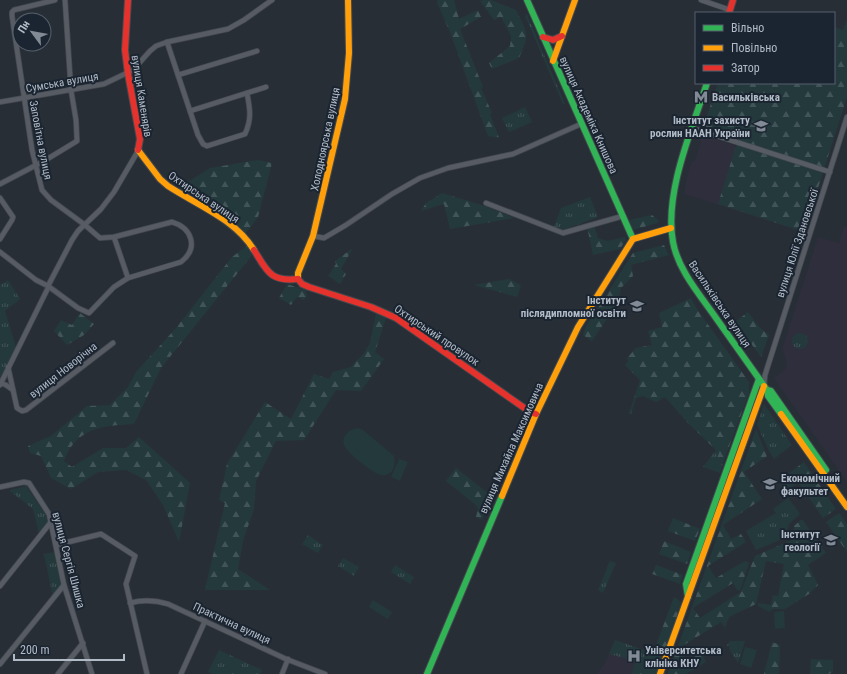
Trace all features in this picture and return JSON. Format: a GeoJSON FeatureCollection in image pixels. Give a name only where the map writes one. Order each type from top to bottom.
{"type":"FeatureCollection","features":[{"type":"Feature","properties":{"kind":"main road","name":"вулиця Каменярів"},"geometry":{"type":"LineString","coordinates":[[128,0],[125,44],[128,74],[140,139],[138,151]]}},
{"type":"Feature","properties":{"kind":"main road","name":"Холодноярська вулиця"},"geometry":{"type":"LineString","coordinates":[[298,279],[298,273],[313,236],[345,99],[349,53],[348,0]]}},
{"type":"Feature","properties":{"kind":"main road","name":"вулиця Академіка Книшова"},"geometry":{"type":"LineString","coordinates":[[527,0],[633,239]]}},
{"type":"Feature","properties":{"kind":"main road"},"geometry":{"type":"LineString","coordinates":[[554,60],[575,0]]}},
{"type":"Feature","properties":{"kind":"main road"},"geometry":{"type":"LineString","coordinates":[[729,11],[733,0]]}},
{"type":"Feature","properties":{"kind":"main road"},"geometry":{"type":"LineString","coordinates":[[543,37],[553,41],[558,40],[562,36]]}},
{"type":"Feature","properties":{"kind":"main road","name":"Васильківська вулиця"},"geometry":{"type":"LineString","coordinates":[[707,84],[676,181],[671,228],[676,251],[684,272],[759,379],[768,396],[847,507]]}},
{"type":"Feature","properties":{"kind":"main road","name":"Охтирська вулиця"},"geometry":{"type":"LineString","coordinates":[[138,151],[160,179],[168,186],[239,231],[254,249],[267,272],[279,279],[298,279]]}},
{"type":"Feature","properties":{"kind":"main road"},"geometry":{"type":"LineString","coordinates":[[633,239],[671,228]]}},
{"type":"Feature","properties":{"kind":"main road","name":"вулиця Михайла Максимовича"},"geometry":{"type":"LineString","coordinates":[[427,674],[536,414],[578,327],[633,239]]}},
{"type":"Feature","properties":{"kind":"main road","name":"Охтирський провулок"},"geometry":{"type":"LineString","coordinates":[[298,279],[302,284],[309,287],[371,307],[396,318],[530,412],[536,414]]}},
{"type":"Feature","properties":{"kind":"main road","name":"вулиця Юлії Здановської"},"geometry":{"type":"LineString","coordinates":[[688,597],[686,584],[759,379]]}},
{"type":"Feature","properties":{"kind":"main road","name":"Васильківська вулиця"},"geometry":{"type":"LineString","coordinates":[[765,388],[771,391],[847,500]]}},
{"type":"Feature","properties":{"kind":"main road","name":"вулиця Юлії Здановської"},"geometry":{"type":"LineString","coordinates":[[660,674],[765,388]]}},
{"type":"Feature","properties":{"kind":"street","name":"Заповітна вулиця"},"geometry":{"type":"LineString","coordinates":[[55,0],[14,10],[12,12],[35,166],[42,190],[46,196],[100,238],[114,237]]}},
{"type":"Feature","properties":{"kind":"street"},"geometry":{"type":"LineString","coordinates":[[0,184],[35,166],[77,141],[76,120],[71,90],[65,0]]}},
{"type":"Feature","properties":{"kind":"street","name":"Сумська вулиця"},"geometry":{"type":"LineString","coordinates":[[0,102],[104,84],[128,74],[156,46],[167,42],[228,29],[244,20],[272,0]]}},
{"type":"Feature","properties":{"kind":"street"},"geometry":{"type":"LineString","coordinates":[[701,0],[729,11]]}},
{"type":"Feature","properties":{"kind":"street"},"geometry":{"type":"LineString","coordinates":[[167,42],[198,136],[203,144],[207,146],[245,134],[250,124],[247,93]]}},
{"type":"Feature","properties":{"kind":"street"},"geometry":{"type":"LineString","coordinates":[[178,75],[257,51]]}},
{"type":"Feature","properties":{"kind":"street"},"geometry":{"type":"LineString","coordinates":[[190,111],[266,87]]}},
{"type":"Feature","properties":{"kind":"street","name":"вулиця Юлії Здановської"},"geometry":{"type":"LineString","coordinates":[[765,388],[765,375],[847,117]]}},
{"type":"Feature","properties":{"kind":"street"},"geometry":{"type":"LineString","coordinates":[[313,236],[324,238],[392,194],[420,178],[448,168],[513,154],[581,124]]}},
{"type":"Feature","properties":{"kind":"street"},"geometry":{"type":"LineString","coordinates":[[692,128],[830,172]]}},
{"type":"Feature","properties":{"kind":"street","name":"вулиця Каменярів"},"geometry":{"type":"LineString","coordinates":[[0,384],[72,240],[78,231],[101,210],[114,192],[138,151]]}},
{"type":"Feature","properties":{"kind":"street"},"geometry":{"type":"LineString","coordinates":[[0,198],[13,217],[0,239]]}},
{"type":"Feature","properties":{"kind":"street"},"geometry":{"type":"LineString","coordinates":[[486,203],[563,232],[622,216]]}},
{"type":"Feature","properties":{"kind":"street"},"geometry":{"type":"LineString","coordinates":[[0,252],[36,280],[78,308],[89,313],[114,287],[128,278],[181,262],[185,259],[190,250],[191,238],[184,228],[172,222],[114,237],[128,278]]}},
{"type":"Feature","properties":{"kind":"street","name":"вулиця Новорічна"},"geometry":{"type":"LineString","coordinates":[[8,367],[17,408],[22,411],[26,410],[113,343]]}},
{"type":"Feature","properties":{"kind":"street"},"geometry":{"type":"LineString","coordinates":[[759,379],[765,375]]}},
{"type":"Feature","properties":{"kind":"street"},"geometry":{"type":"LineString","coordinates":[[0,384],[6,385],[14,390]]}},
{"type":"Feature","properties":{"kind":"street","name":"вулиця Сергія Шишка"},"geometry":{"type":"LineString","coordinates":[[0,487],[24,482],[29,483],[49,514],[64,584],[92,674]]}},
{"type":"Feature","properties":{"kind":"street"},"geometry":{"type":"LineString","coordinates":[[0,586],[51,522]]}},
{"type":"Feature","properties":{"kind":"street"},"geometry":{"type":"LineString","coordinates":[[56,545],[101,534],[135,556],[126,584],[147,674]]}},
{"type":"Feature","properties":{"kind":"street"},"geometry":{"type":"LineString","coordinates":[[0,664],[64,584]]}},
{"type":"Feature","properties":{"kind":"street","name":"Практична вулиця"},"geometry":{"type":"LineString","coordinates":[[130,603],[142,600],[154,600],[168,604],[324,674]]}},
{"type":"Feature","properties":{"kind":"street"},"geometry":{"type":"LineString","coordinates":[[180,674],[205,621]]}},
{"type":"Feature","properties":{"kind":"street"},"geometry":{"type":"LineString","coordinates":[[58,674],[83,642]]}},
{"type":"Feature","properties":{"kind":"street"},"geometry":{"type":"LineString","coordinates":[[282,674],[288,659]]}},
{"type":"Feature","properties":{"kind":"shaded area"},"geometry":{"type":"Polygon","coordinates":[[[706,136],[823,174],[804,232],[684,194],[691,163],[695,160],[701,141],[698,140],[699,138],[705,139],[706,136]]]}},
{"type":"Feature","properties":{"kind":"shaded area"},"geometry":{"type":"Polygon","coordinates":[[[844,226],[847,227],[847,482],[774,378],[786,369],[787,362],[782,349],[818,237],[839,243],[844,226]]]}},
{"type":"Feature","properties":{"kind":"shaded area","name":"Університетська клініка КНУ"},"geometry":{"type":"Polygon","coordinates":[[[615,640],[664,657],[658,674],[597,674],[606,661],[615,640]]]}},
{"type":"Feature","properties":{"kind":"green space"},"geometry":{"type":"Polygon","coordinates":[[[437,0],[454,0],[459,19],[478,10],[481,17],[460,29],[483,87],[481,88],[492,113],[490,114],[499,138],[488,136],[437,0]]]}},
{"type":"Feature","properties":{"kind":"green space"},"geometry":{"type":"Polygon","coordinates":[[[491,0],[516,10],[526,34],[525,43],[519,58],[492,69],[489,63],[510,46],[511,36],[501,17],[494,20],[480,1],[491,0]]]}},
{"type":"Feature","properties":{"kind":"green space"},"geometry":{"type":"Polygon","coordinates":[[[527,14],[565,104],[563,104],[525,16],[527,14]]]}},
{"type":"Feature","properties":{"kind":"green space"},"geometry":{"type":"Polygon","coordinates":[[[847,19],[847,97],[804,232],[718,204],[738,139],[703,127],[718,84],[835,84],[835,27],[843,30],[847,19]]]}},
{"type":"Feature","properties":{"kind":"green space"},"geometry":{"type":"Polygon","coordinates":[[[525,107],[532,122],[509,132],[502,118],[525,107]]]}},
{"type":"Feature","properties":{"kind":"green space"},"geometry":{"type":"Polygon","coordinates":[[[258,160],[272,163],[258,217],[246,233],[220,213],[177,189],[210,168],[258,160]]]}},
{"type":"Feature","properties":{"kind":"green space"},"geometry":{"type":"Polygon","coordinates":[[[442,193],[485,206],[514,218],[450,229],[444,204],[421,211],[426,203],[442,193]]]}},
{"type":"Feature","properties":{"kind":"green space"},"geometry":{"type":"Polygon","coordinates":[[[590,197],[598,217],[563,230],[554,227],[561,208],[590,197]]]}},
{"type":"Feature","properties":{"kind":"green space"},"geometry":{"type":"Polygon","coordinates":[[[652,215],[659,221],[657,223],[633,230],[629,220],[652,215]]]}},
{"type":"Feature","properties":{"kind":"green space"},"geometry":{"type":"Polygon","coordinates":[[[594,225],[598,238],[607,241],[625,237],[626,240],[620,249],[593,255],[587,227],[594,225]]]}},
{"type":"Feature","properties":{"kind":"green space"},"geometry":{"type":"Polygon","coordinates":[[[248,245],[253,254],[161,368],[134,424],[108,426],[84,434],[71,447],[64,461],[72,467],[103,448],[126,448],[139,437],[190,483],[179,542],[163,505],[146,480],[126,470],[98,472],[71,489],[51,478],[41,456],[30,453],[28,446],[51,436],[87,406],[110,405],[128,387],[136,372],[176,328],[232,257],[248,245]]]}},
{"type":"Feature","properties":{"kind":"green space"},"geometry":{"type":"Polygon","coordinates":[[[664,245],[669,255],[631,265],[633,276],[621,288],[619,301],[592,341],[583,335],[585,328],[633,253],[664,245]]]}},
{"type":"Feature","properties":{"kind":"green space"},"geometry":{"type":"Polygon","coordinates":[[[353,248],[341,269],[346,274],[340,284],[328,276],[336,264],[335,261],[353,248]]]}},
{"type":"Feature","properties":{"kind":"green space"},"geometry":{"type":"Polygon","coordinates":[[[509,279],[521,285],[517,297],[474,285],[509,279]]]}},
{"type":"Feature","properties":{"kind":"green space"},"geometry":{"type":"Polygon","coordinates":[[[8,280],[20,299],[5,311],[16,347],[0,378],[0,285],[8,280]]]}},
{"type":"Feature","properties":{"kind":"green space"},"geometry":{"type":"Polygon","coordinates":[[[287,284],[306,290],[307,298],[304,300],[297,297],[291,305],[279,298],[287,284]]]}},
{"type":"Feature","properties":{"kind":"green space"},"geometry":{"type":"Polygon","coordinates":[[[691,298],[697,309],[749,382],[749,393],[723,463],[716,460],[719,453],[688,423],[665,397],[656,402],[643,396],[636,398],[631,414],[629,413],[640,380],[625,365],[628,361],[627,358],[636,348],[652,345],[648,331],[662,327],[659,313],[691,298]]]}},
{"type":"Feature","properties":{"kind":"green space"},"geometry":{"type":"Polygon","coordinates":[[[748,312],[759,327],[769,335],[761,357],[735,322],[748,312]]]}},
{"type":"Feature","properties":{"kind":"green space"},"geometry":{"type":"Polygon","coordinates":[[[80,313],[94,324],[84,335],[67,345],[54,331],[61,320],[72,325],[80,313]]]}},
{"type":"Feature","properties":{"kind":"green space"},"geometry":{"type":"Polygon","coordinates":[[[376,313],[386,318],[375,352],[384,359],[361,391],[336,390],[304,440],[276,441],[256,481],[254,509],[243,541],[238,569],[270,590],[205,590],[225,503],[219,500],[227,464],[265,402],[291,419],[314,374],[329,379],[333,372],[351,367],[364,353],[370,343],[376,313]]]}},
{"type":"Feature","properties":{"kind":"green space"},"geometry":{"type":"Polygon","coordinates":[[[800,333],[806,335],[808,341],[806,347],[800,349],[794,347],[792,341],[794,335],[800,333]]]}},
{"type":"Feature","properties":{"kind":"green space"},"geometry":{"type":"Polygon","coordinates":[[[764,404],[792,445],[774,459],[757,425],[764,404]]]}},
{"type":"Feature","properties":{"kind":"green space"},"geometry":{"type":"Polygon","coordinates":[[[358,428],[363,430],[394,456],[395,462],[390,473],[386,475],[378,474],[356,459],[347,450],[344,443],[346,434],[351,430],[358,428]]]}},
{"type":"Feature","properties":{"kind":"green space"},"geometry":{"type":"Polygon","coordinates":[[[756,429],[767,456],[744,472],[762,499],[723,525],[731,539],[741,534],[746,542],[708,566],[716,578],[745,561],[749,563],[740,591],[737,590],[733,583],[693,608],[700,618],[741,592],[755,556],[792,540],[794,526],[802,519],[826,553],[808,565],[818,585],[809,594],[785,609],[772,609],[770,612],[758,606],[758,603],[771,605],[773,595],[778,596],[784,564],[766,561],[756,604],[729,617],[725,628],[721,622],[679,648],[687,661],[701,653],[706,662],[686,674],[668,674],[756,429]]]}},
{"type":"Feature","properties":{"kind":"green space"},"geometry":{"type":"Polygon","coordinates":[[[716,450],[719,453],[716,460],[723,463],[720,473],[703,467],[716,450]]]}},
{"type":"Feature","properties":{"kind":"green space"},"geometry":{"type":"Polygon","coordinates":[[[399,459],[408,462],[400,481],[391,477],[399,459]]]}},
{"type":"Feature","properties":{"kind":"green space"},"geometry":{"type":"Polygon","coordinates":[[[804,462],[836,509],[823,518],[798,482],[785,493],[780,486],[784,483],[781,479],[804,462]]]}},
{"type":"Feature","properties":{"kind":"green space"},"geometry":{"type":"Polygon","coordinates":[[[456,468],[489,494],[487,499],[490,502],[482,520],[476,517],[477,506],[446,481],[456,468]]]}},
{"type":"Feature","properties":{"kind":"green space"},"geometry":{"type":"Polygon","coordinates":[[[26,486],[46,515],[48,523],[39,534],[33,509],[10,490],[26,486]]]}},
{"type":"Feature","properties":{"kind":"green space"},"geometry":{"type":"Polygon","coordinates":[[[788,498],[800,514],[789,524],[786,537],[756,550],[746,531],[776,513],[773,509],[788,498]]]}},
{"type":"Feature","properties":{"kind":"green space"},"geometry":{"type":"Polygon","coordinates":[[[839,513],[847,524],[847,552],[826,522],[839,513]]]}},
{"type":"Feature","properties":{"kind":"green space"},"geometry":{"type":"Polygon","coordinates":[[[673,518],[700,529],[695,541],[668,531],[673,518]]]}},
{"type":"Feature","properties":{"kind":"green space"},"geometry":{"type":"Polygon","coordinates":[[[308,535],[323,545],[318,553],[302,544],[308,535]]]}},
{"type":"Feature","properties":{"kind":"green space"},"geometry":{"type":"Polygon","coordinates":[[[664,541],[691,552],[687,564],[659,554],[664,541]]]}},
{"type":"Feature","properties":{"kind":"green space"},"geometry":{"type":"Polygon","coordinates":[[[55,552],[62,587],[53,597],[44,554],[55,552]]]}},
{"type":"Feature","properties":{"kind":"green space"},"geometry":{"type":"Polygon","coordinates":[[[343,558],[359,567],[354,576],[338,566],[343,558]]]}},
{"type":"Feature","properties":{"kind":"green space"},"geometry":{"type":"Polygon","coordinates":[[[610,561],[616,563],[603,593],[598,590],[610,561]]]}},
{"type":"Feature","properties":{"kind":"green space"},"geometry":{"type":"Polygon","coordinates":[[[395,565],[414,577],[410,584],[391,572],[395,565]]]}},
{"type":"Feature","properties":{"kind":"green space"},"geometry":{"type":"Polygon","coordinates":[[[656,565],[683,575],[680,584],[652,574],[656,565]]]}},
{"type":"Feature","properties":{"kind":"green space"},"geometry":{"type":"Polygon","coordinates":[[[674,597],[684,604],[664,657],[653,653],[674,597]]]}},
{"type":"Feature","properties":{"kind":"green space"},"geometry":{"type":"Polygon","coordinates":[[[373,600],[392,612],[388,619],[369,607],[373,600]]]}},
{"type":"Feature","properties":{"kind":"green space"},"geometry":{"type":"Polygon","coordinates":[[[784,611],[785,628],[775,629],[774,612],[784,611]]]}},
{"type":"Feature","properties":{"kind":"green space","name":"Університетська клініка КНУ"},"geometry":{"type":"Polygon","coordinates":[[[615,640],[664,657],[658,674],[632,674],[635,661],[609,654],[615,640]]]}},
{"type":"Feature","properties":{"kind":"green space"},"geometry":{"type":"Polygon","coordinates":[[[730,641],[745,641],[738,663],[727,645],[730,641]]]}},
{"type":"Feature","properties":{"kind":"green space"},"geometry":{"type":"Polygon","coordinates":[[[772,642],[780,645],[779,674],[764,674],[772,642]]]}},
{"type":"Feature","properties":{"kind":"green space"},"geometry":{"type":"Polygon","coordinates":[[[745,647],[757,650],[751,668],[740,664],[745,647]]]}},
{"type":"Feature","properties":{"kind":"green space"},"geometry":{"type":"Polygon","coordinates":[[[219,650],[262,670],[260,674],[213,674],[208,672],[219,650]]]}},
{"type":"Feature","properties":{"kind":"green space"},"geometry":{"type":"Polygon","coordinates":[[[811,659],[833,660],[833,672],[829,674],[810,674],[811,659]]]}},
{"type":"Feature","properties":{"kind":"traffic: fast"},"geometry":{"type":"LineString","coordinates":[[527,0],[633,239]]}},
{"type":"Feature","properties":{"kind":"traffic: fast"},"geometry":{"type":"LineString","coordinates":[[707,84],[687,141],[676,182],[672,203],[671,223],[673,242],[680,262],[690,282],[767,390],[768,396],[781,414]]}},
{"type":"Feature","properties":{"kind":"traffic: fast"},"geometry":{"type":"LineString","coordinates":[[688,597],[686,584],[759,379]]}},
{"type":"Feature","properties":{"kind":"traffic: fast"},"geometry":{"type":"LineString","coordinates":[[767,390],[771,391],[826,470]]}},
{"type":"Feature","properties":{"kind":"traffic: fast"},"geometry":{"type":"LineString","coordinates":[[427,674],[502,496]]}},
{"type":"Feature","properties":{"kind":"traffic: slow"},"geometry":{"type":"LineString","coordinates":[[298,279],[298,273],[313,236],[345,99],[349,53],[348,0]]}},
{"type":"Feature","properties":{"kind":"traffic: slow"},"geometry":{"type":"LineString","coordinates":[[553,61],[575,0]]}},
{"type":"Feature","properties":{"kind":"traffic: slow"},"geometry":{"type":"LineString","coordinates":[[138,150],[160,179],[168,186],[226,221],[246,239],[254,250]]}},
{"type":"Feature","properties":{"kind":"traffic: slow"},"geometry":{"type":"LineString","coordinates":[[633,239],[671,228]]}},
{"type":"Feature","properties":{"kind":"traffic: slow"},"geometry":{"type":"LineString","coordinates":[[502,496],[536,414],[578,327],[633,239]]}},
{"type":"Feature","properties":{"kind":"traffic: slow"},"geometry":{"type":"LineString","coordinates":[[660,674],[764,386]]}},
{"type":"Feature","properties":{"kind":"traffic: slow"},"geometry":{"type":"LineString","coordinates":[[781,414],[847,507]]}},
{"type":"Feature","properties":{"kind":"traffic: jam"},"geometry":{"type":"LineString","coordinates":[[128,0],[125,50],[140,139],[138,150]]}},
{"type":"Feature","properties":{"kind":"traffic: jam"},"geometry":{"type":"LineString","coordinates":[[729,12],[733,0]]}},
{"type":"Feature","properties":{"kind":"traffic: jam"},"geometry":{"type":"LineString","coordinates":[[543,37],[553,40],[562,36]]}},
{"type":"Feature","properties":{"kind":"traffic: jam"},"geometry":{"type":"LineString","coordinates":[[254,250],[270,274],[281,279],[298,279]]}},
{"type":"Feature","properties":{"kind":"traffic: jam"},"geometry":{"type":"LineString","coordinates":[[298,279],[302,284],[309,287],[371,307],[396,318],[530,412],[536,414]]}},
{"type":"Feature","properties":{"kind":"place","name":"Васильківська"},"geometry":{"type":"Point","coordinates":[701,97]}},
{"type":"Feature","properties":{"kind":"place","name":"Інститут захисту рослин НААН України"},"geometry":{"type":"Point","coordinates":[761,126]}},
{"type":"Feature","properties":{"kind":"place","name":"Інститут післядипломної освіти"},"geometry":{"type":"Point","coordinates":[637,306]}},
{"type":"Feature","properties":{"kind":"place","name":"Економічний факультет"},"geometry":{"type":"Point","coordinates":[770,484]}},
{"type":"Feature","properties":{"kind":"place","name":"Інститут геології"},"geometry":{"type":"Point","coordinates":[831,540]}},
{"type":"Feature","properties":{"kind":"place","name":"Університетська клініка КНУ"},"geometry":{"type":"Point","coordinates":[634,656]}}]}
